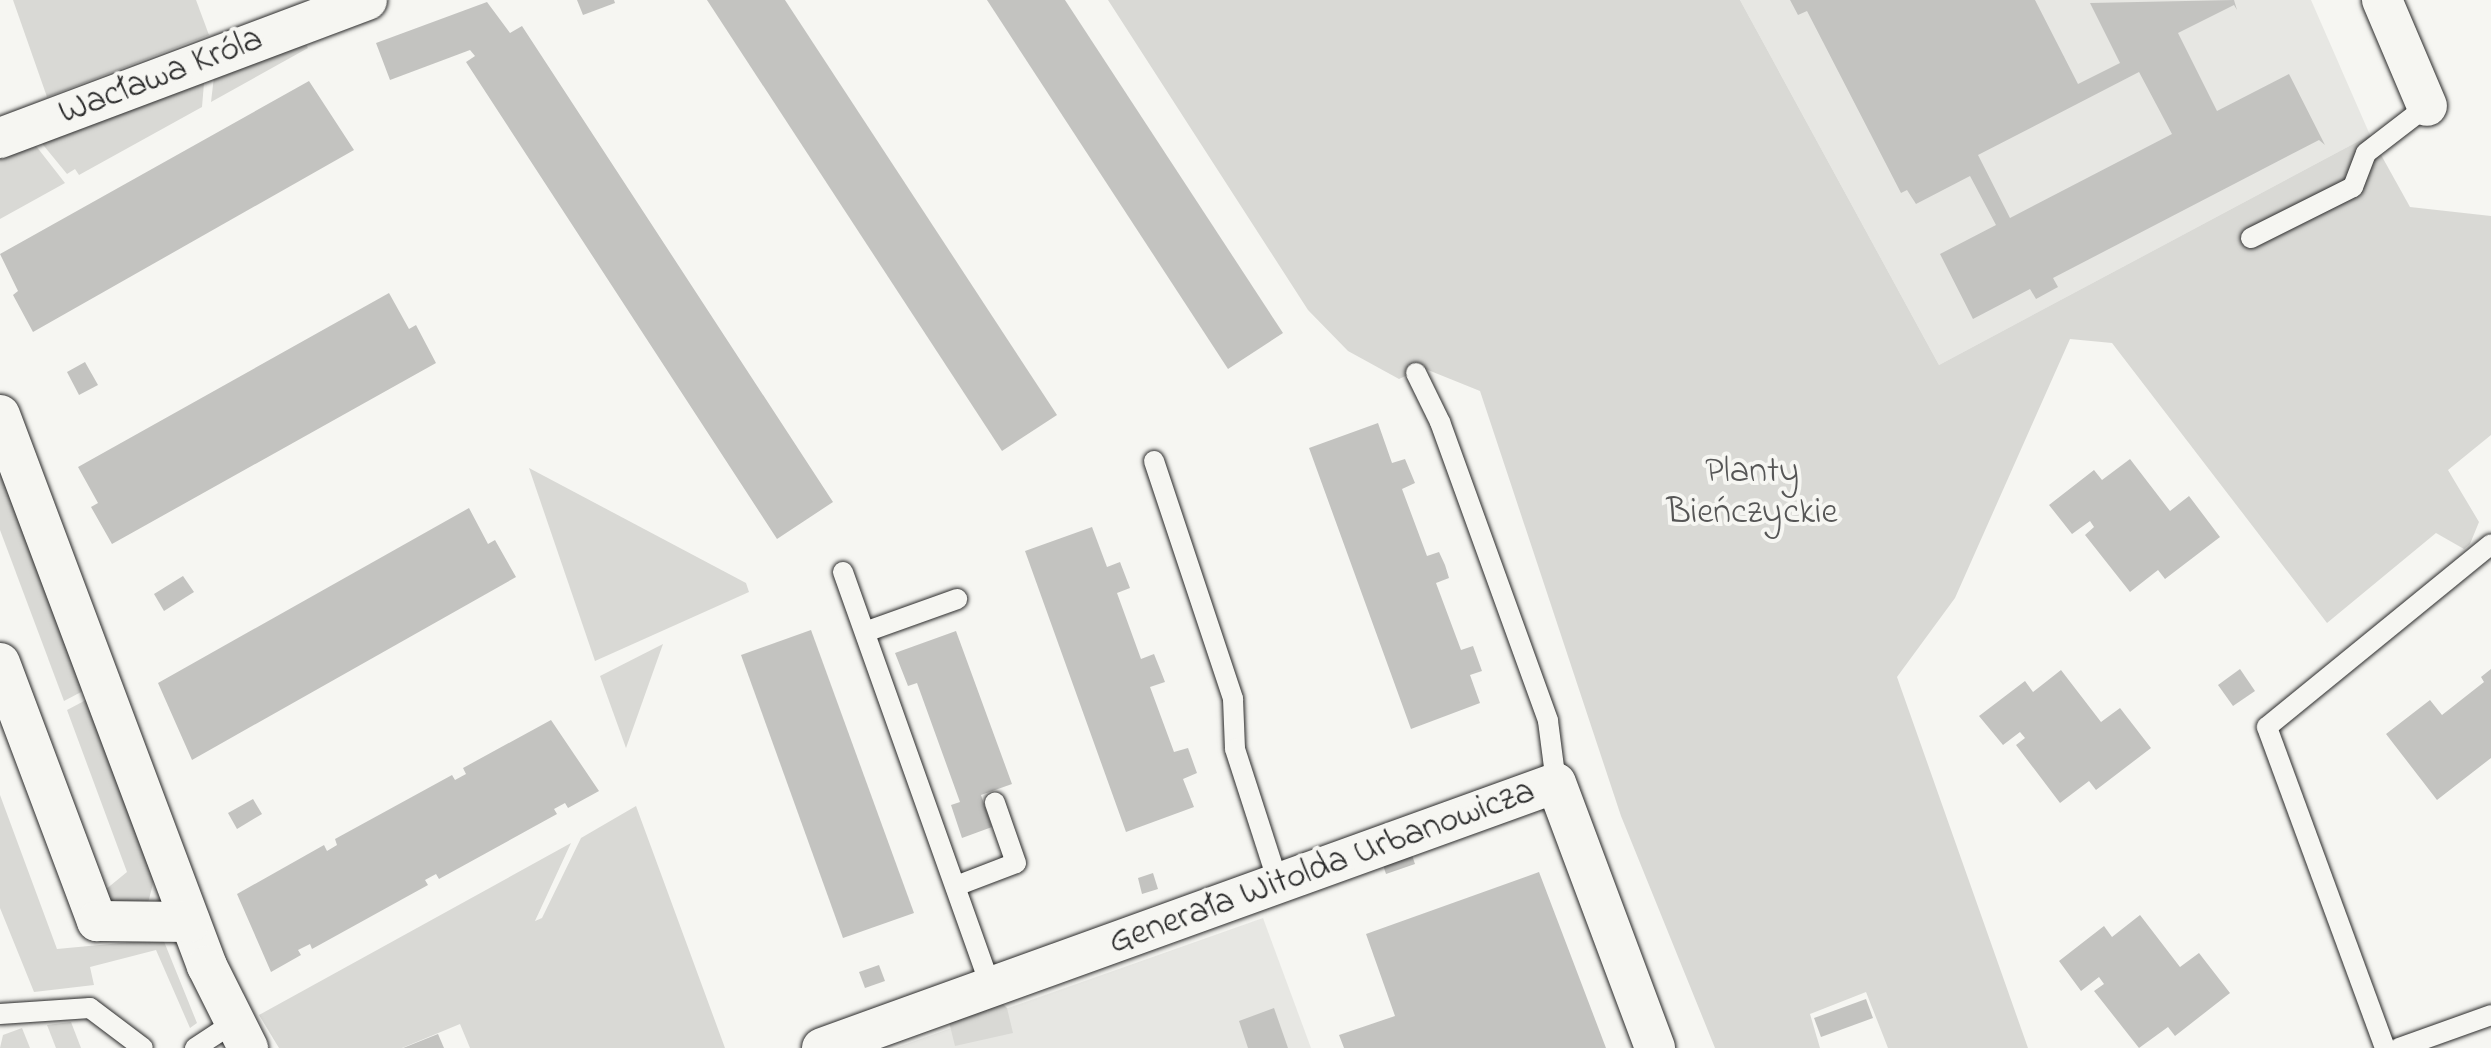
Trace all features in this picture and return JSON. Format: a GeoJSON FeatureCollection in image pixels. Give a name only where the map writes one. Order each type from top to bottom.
{"type":"FeatureCollection","features":[{"type":"Feature","properties":{"kind":"street","name":"Wacława Króla"},"geometry":{"type":"LineString","coordinates":[[0,138],[367,0]]}},
{"type":"Feature","properties":{"kind":"street"},"geometry":{"type":"LineString","coordinates":[[2382,0],[2427,106]]}},
{"type":"Feature","properties":{"kind":"street"},"geometry":{"type":"LineString","coordinates":[[0,415],[190,922],[241,1036]]}},
{"type":"Feature","properties":{"kind":"street"},"geometry":{"type":"LineString","coordinates":[[0,663],[97,921],[190,922]]}},
{"type":"Feature","properties":{"kind":"street","name":"Generała Witolda Urbanowicza"},"geometry":{"type":"LineString","coordinates":[[822,1048],[1556,783],[1655,1048]]}},
{"type":"Feature","properties":{"kind":"lane"},"geometry":{"type":"LineString","coordinates":[[2251,238],[2353,187],[2366,153],[2427,106]]}},
{"type":"Feature","properties":{"kind":"lane"},"geometry":{"type":"LineString","coordinates":[[1416,373],[1440,422],[1548,721],[1556,783]]}},
{"type":"Feature","properties":{"kind":"lane"},"geometry":{"type":"LineString","coordinates":[[1154,461],[1233,699],[1235,749],[1278,882]]}},
{"type":"Feature","properties":{"kind":"lane"},"geometry":{"type":"LineString","coordinates":[[2385,1048],[2267,727],[2491,544]]}},
{"type":"Feature","properties":{"kind":"lane"},"geometry":{"type":"LineString","coordinates":[[843,572],[991,988]]}},
{"type":"Feature","properties":{"kind":"lane"},"geometry":{"type":"LineString","coordinates":[[865,632],[957,599]]}},
{"type":"Feature","properties":{"kind":"lane"},"geometry":{"type":"LineString","coordinates":[[956,886],[1016,863],[995,803]]}},
{"type":"Feature","properties":{"kind":"lane"},"geometry":{"type":"LineString","coordinates":[[0,1014],[90,1008],[143,1048]]}},
{"type":"Feature","properties":{"kind":"lane"},"geometry":{"type":"LineString","coordinates":[[2399,1048],[2491,1015]]}},
{"type":"Feature","properties":{"kind":"lane"},"geometry":{"type":"LineString","coordinates":[[195,1048],[241,1036]]}},
{"type":"Feature","properties":{"kind":"shaded area"},"geometry":{"type":"Polygon","coordinates":[[[1740,0],[2311,0],[2370,135],[1939,365],[1740,0]]]}},
{"type":"Feature","properties":{"kind":"shaded area"},"geometry":{"type":"Polygon","coordinates":[[[1263,918],[1311,1048],[895,1048],[1263,918]]]}},
{"type":"Feature","properties":{"kind":"green space"},"geometry":{"type":"Polygon","coordinates":[[[13,0],[196,0],[209,35],[47,97],[13,0]]]}},
{"type":"Feature","properties":{"kind":"green space","name":"Planty Bieńczyckie"},"geometry":{"type":"Polygon","coordinates":[[[1108,0],[1740,0],[1939,365],[2370,135],[2410,207],[2491,216],[2491,435],[2448,470],[2479,522],[2470,544],[2464,549],[2436,533],[2327,623],[2112,343],[2070,339],[1955,598],[1897,677],[2028,1048],[1888,1048],[1866,992],[1810,1014],[1820,1048],[1715,1048],[1621,816],[1480,391],[1423,368],[1399,379],[1348,351],[1308,310],[1108,0]]]}},
{"type":"Feature","properties":{"kind":"green space"},"geometry":{"type":"Polygon","coordinates":[[[301,35],[308,48],[211,102],[215,68],[301,35]]]}},
{"type":"Feature","properties":{"kind":"green space"},"geometry":{"type":"Polygon","coordinates":[[[205,71],[202,107],[79,175],[75,169],[67,174],[35,135],[205,71]]]}},
{"type":"Feature","properties":{"kind":"green space"},"geometry":{"type":"Polygon","coordinates":[[[29,137],[65,183],[0,219],[0,148],[29,137]]]}},
{"type":"Feature","properties":{"kind":"green space"},"geometry":{"type":"Polygon","coordinates":[[[529,468],[746,583],[749,592],[595,661],[529,468]]]}},
{"type":"Feature","properties":{"kind":"green space"},"geometry":{"type":"Polygon","coordinates":[[[0,470],[83,691],[64,701],[0,530],[0,470]]]}},
{"type":"Feature","properties":{"kind":"green space"},"geometry":{"type":"Polygon","coordinates":[[[663,644],[626,748],[600,676],[663,644]]]}},
{"type":"Feature","properties":{"kind":"green space"},"geometry":{"type":"Polygon","coordinates":[[[86,700],[154,880],[148,903],[111,903],[105,890],[127,872],[67,710],[86,700]]]}},
{"type":"Feature","properties":{"kind":"green space"},"geometry":{"type":"Polygon","coordinates":[[[0,795],[57,949],[163,939],[197,1023],[190,1028],[156,950],[90,967],[94,985],[34,992],[0,908],[0,795]]]}},
{"type":"Feature","properties":{"kind":"green space"},"geometry":{"type":"Polygon","coordinates":[[[636,806],[725,1048],[470,1048],[460,1024],[402,1048],[279,1048],[259,1015],[571,843],[535,921],[542,918],[581,838],[636,806]]]}},
{"type":"Feature","properties":{"kind":"green space"},"geometry":{"type":"Polygon","coordinates":[[[999,1000],[1007,1008],[1013,1033],[955,1046],[949,1022],[999,1000]]]}},
{"type":"Feature","properties":{"kind":"green space"},"geometry":{"type":"Polygon","coordinates":[[[71,1022],[81,1048],[56,1048],[47,1025],[71,1022]]]}},
{"type":"Feature","properties":{"kind":"green space"},"geometry":{"type":"Polygon","coordinates":[[[22,1028],[30,1048],[0,1048],[3,1035],[22,1028]]]}},
{"type":"Feature","properties":{"kind":"building"},"geometry":{"type":"Polygon","coordinates":[[[577,0],[614,0],[615,3],[583,15],[577,0]]]}},
{"type":"Feature","properties":{"kind":"building"},"geometry":{"type":"Polygon","coordinates":[[[707,0],[785,0],[1057,415],[1002,451],[707,0]]]}},
{"type":"Feature","properties":{"kind":"building"},"geometry":{"type":"Polygon","coordinates":[[[987,0],[1065,0],[1283,333],[1228,369],[987,0]]]}},
{"type":"Feature","properties":{"kind":"building"},"geometry":{"type":"Polygon","coordinates":[[[1790,0],[2035,0],[2078,84],[2120,63],[2090,3],[2234,0],[2237,10],[2234,5],[2178,33],[2217,111],[2289,74],[2325,145],[2319,140],[2053,278],[2058,287],[2036,299],[2030,289],[1973,319],[1940,254],[1996,225],[1970,176],[1916,204],[1907,190],[1901,193],[1807,11],[1798,15],[1790,0]],[[2139,72],[1978,155],[2010,218],[2172,134],[2139,72]]]}},
{"type":"Feature","properties":{"kind":"building"},"geometry":{"type":"Polygon","coordinates":[[[487,2],[510,33],[522,26],[833,502],[777,539],[466,62],[475,56],[470,50],[390,80],[376,43],[487,2]]]}},
{"type":"Feature","properties":{"kind":"building"},"geometry":{"type":"Polygon","coordinates":[[[309,81],[354,150],[33,332],[13,295],[18,291],[0,254],[309,81]]]}},
{"type":"Feature","properties":{"kind":"building"},"geometry":{"type":"Polygon","coordinates":[[[389,293],[409,329],[416,325],[436,363],[112,544],[91,507],[98,503],[78,467],[389,293]]]}},
{"type":"Feature","properties":{"kind":"building"},"geometry":{"type":"Polygon","coordinates":[[[85,362],[98,385],[79,395],[67,372],[85,362]]]}},
{"type":"Feature","properties":{"kind":"building"},"geometry":{"type":"Polygon","coordinates":[[[1378,423],[1392,463],[1405,459],[1415,483],[1402,489],[1427,556],[1439,552],[1445,565],[1449,578],[1436,583],[1461,650],[1473,646],[1482,671],[1470,675],[1480,703],[1411,729],[1309,448],[1378,423]]]}},
{"type":"Feature","properties":{"kind":"building"},"geometry":{"type":"Polygon","coordinates":[[[2130,459],[2170,511],[2189,496],[2220,537],[2165,579],[2158,570],[2130,592],[2085,535],[2094,527],[2090,521],[2072,534],[2049,505],[2094,470],[2102,480],[2130,459]]]}},
{"type":"Feature","properties":{"kind":"building"},"geometry":{"type":"Polygon","coordinates":[[[469,508],[488,544],[495,540],[516,577],[192,760],[158,683],[469,508]]]}},
{"type":"Feature","properties":{"kind":"building"},"geometry":{"type":"Polygon","coordinates":[[[1092,527],[1107,567],[1120,562],[1130,588],[1117,593],[1141,659],[1154,654],[1165,682],[1150,687],[1174,752],[1188,748],[1197,773],[1183,779],[1194,807],[1126,832],[1025,551],[1092,527]]]}},
{"type":"Feature","properties":{"kind":"building"},"geometry":{"type":"Polygon","coordinates":[[[183,576],[194,592],[164,611],[154,594],[183,576]]]}},
{"type":"Feature","properties":{"kind":"building"},"geometry":{"type":"Polygon","coordinates":[[[811,630],[914,913],[843,938],[741,655],[811,630]]]}},
{"type":"Feature","properties":{"kind":"building"},"geometry":{"type":"Polygon","coordinates":[[[956,631],[1012,784],[981,795],[992,827],[962,838],[951,805],[960,802],[917,683],[908,686],[895,653],[956,631]]]}},
{"type":"Feature","properties":{"kind":"building"},"geometry":{"type":"Polygon","coordinates":[[[2240,669],[2255,691],[2233,706],[2218,685],[2240,669]]]}},
{"type":"Feature","properties":{"kind":"building"},"geometry":{"type":"Polygon","coordinates":[[[2491,669],[2491,758],[2437,800],[2386,734],[2430,700],[2442,715],[2484,682],[2481,677],[2491,669]]]}},
{"type":"Feature","properties":{"kind":"building"},"geometry":{"type":"Polygon","coordinates":[[[2061,670],[2101,722],[2120,708],[2151,748],[2096,790],[2089,781],[2060,803],[2016,745],[2025,738],[2020,732],[2003,745],[1979,716],[2025,681],[2033,692],[2061,670]]]}},
{"type":"Feature","properties":{"kind":"building"},"geometry":{"type":"Polygon","coordinates":[[[551,720],[599,791],[568,808],[565,803],[554,809],[557,814],[439,879],[436,874],[425,880],[428,885],[312,949],[310,944],[298,950],[301,955],[271,972],[237,894],[324,845],[327,851],[337,845],[335,839],[452,775],[455,780],[466,774],[463,768],[551,720]]]}},
{"type":"Feature","properties":{"kind":"building"},"geometry":{"type":"Polygon","coordinates":[[[253,799],[262,814],[237,829],[228,813],[253,799]]]}},
{"type":"Feature","properties":{"kind":"building"},"geometry":{"type":"Polygon","coordinates":[[[1411,852],[1415,864],[1386,874],[1382,862],[1411,852]]]}},
{"type":"Feature","properties":{"kind":"building"},"geometry":{"type":"Polygon","coordinates":[[[1539,872],[1606,1048],[1344,1048],[1339,1035],[1395,1016],[1366,934],[1539,872]]]}},
{"type":"Feature","properties":{"kind":"building"},"geometry":{"type":"Polygon","coordinates":[[[1153,873],[1158,889],[1142,894],[1138,878],[1153,873]]]}},
{"type":"Feature","properties":{"kind":"building"},"geometry":{"type":"Polygon","coordinates":[[[2140,915],[2180,967],[2199,953],[2230,993],[2175,1036],[2168,1027],[2139,1048],[2094,991],[2104,984],[2099,977],[2081,991],[2059,961],[2104,926],[2112,937],[2140,915]]]}},
{"type":"Feature","properties":{"kind":"building"},"geometry":{"type":"Polygon","coordinates":[[[879,965],[885,981],[865,988],[859,972],[879,965]]]}},
{"type":"Feature","properties":{"kind":"building"},"geometry":{"type":"Polygon","coordinates":[[[1866,999],[1873,1018],[1821,1037],[1814,1018],[1866,999]]]}},
{"type":"Feature","properties":{"kind":"building"},"geometry":{"type":"Polygon","coordinates":[[[1274,1008],[1288,1048],[1248,1048],[1239,1021],[1274,1008]]]}},
{"type":"Feature","properties":{"kind":"building"},"geometry":{"type":"Polygon","coordinates":[[[438,1034],[444,1048],[403,1048],[438,1034]]]}}]}
